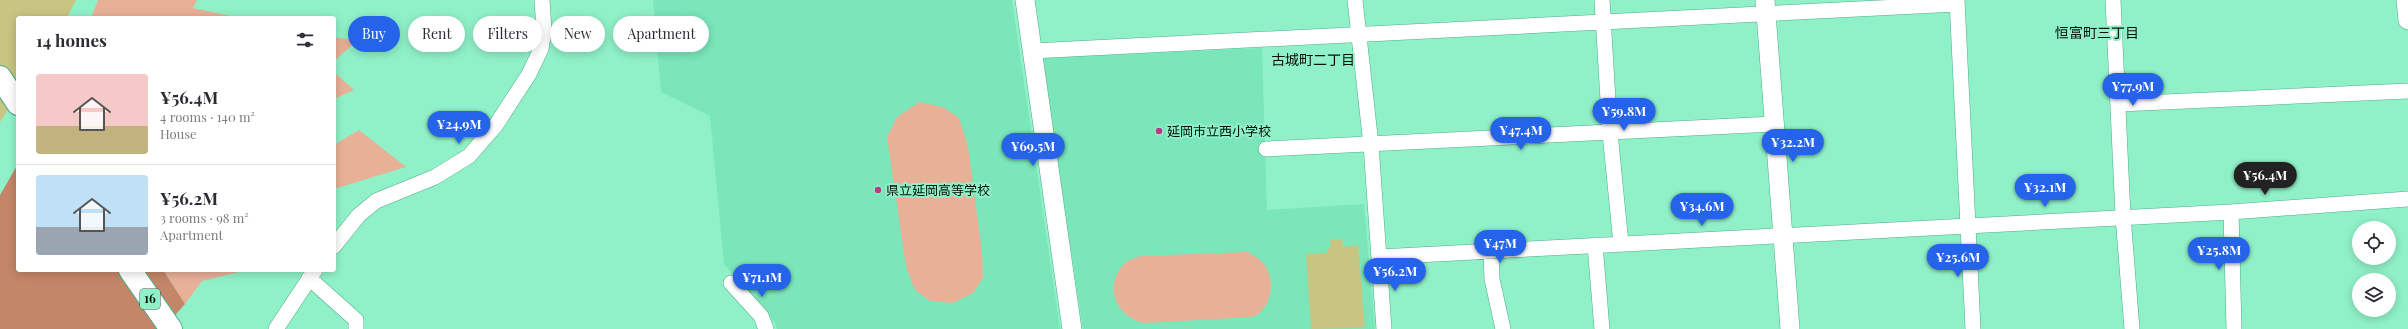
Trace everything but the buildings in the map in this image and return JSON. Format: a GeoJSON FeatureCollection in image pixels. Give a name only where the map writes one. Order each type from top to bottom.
{"type":"FeatureCollection","features":[{"type":"Feature","properties":{"kind":"main road"},"geometry":{"type":"LineString","coordinates":[[0,77],[16,101]]}},
{"type":"Feature","properties":{"kind":"main road","name":"16"},"geometry":{"type":"LineString","coordinates":[[131,272],[170,329]]}},
{"type":"Feature","properties":{"kind":"street"},"geometry":{"type":"LineString","coordinates":[[336,244],[359,215],[376,201],[435,176],[469,156],[496,125],[529,74],[541,49],[544,30],[542,0]]}},
{"type":"Feature","properties":{"kind":"street"},"geometry":{"type":"LineString","coordinates":[[1024,0],[1072,329]]}},
{"type":"Feature","properties":{"kind":"street"},"geometry":{"type":"LineString","coordinates":[[1355,0],[1371,145],[1384,329]]}},
{"type":"Feature","properties":{"kind":"street"},"geometry":{"type":"LineString","coordinates":[[1602,0],[1610,133],[1621,244]]}},
{"type":"Feature","properties":{"kind":"street"},"geometry":{"type":"LineString","coordinates":[[2113,0],[2123,216],[2132,329]]}},
{"type":"Feature","properties":{"kind":"street"},"geometry":{"type":"LineString","coordinates":[[2406,0],[2408,20]]}},
{"type":"Feature","properties":{"kind":"street"},"geometry":{"type":"LineString","coordinates":[[1032,51],[1604,22],[1765,7],[1957,2],[1973,329]]}},
{"type":"Feature","properties":{"kind":"street"},"geometry":{"type":"LineString","coordinates":[[1765,7],[1790,329]]}},
{"type":"Feature","properties":{"kind":"street"},"geometry":{"type":"LineString","coordinates":[[2119,104],[2408,91]]}},
{"type":"Feature","properties":{"kind":"street"},"geometry":{"type":"LineString","coordinates":[[1266,149],[1774,124]]}},
{"type":"Feature","properties":{"kind":"street"},"geometry":{"type":"LineString","coordinates":[[1378,257],[1969,226],[2123,216],[2231,212],[2408,199]]}},
{"type":"Feature","properties":{"kind":"street"},"geometry":{"type":"LineString","coordinates":[[2231,212],[2234,329]]}},
{"type":"Feature","properties":{"kind":"street"},"geometry":{"type":"LineString","coordinates":[[1596,245],[1602,329]]}},
{"type":"Feature","properties":{"kind":"street"},"geometry":{"type":"LineString","coordinates":[[1491,252],[1492,279],[1503,329]]}},
{"type":"Feature","properties":{"kind":"street"},"geometry":{"type":"LineString","coordinates":[[276,329],[312,274],[356,320],[356,329]]}},
{"type":"Feature","properties":{"kind":"street"},"geometry":{"type":"LineString","coordinates":[[731,283],[761,316],[766,329]]}},
{"type":"Feature","properties":{"kind":"shaded area"},"geometry":{"type":"Polygon","coordinates":[[[0,0],[76,0],[68,16],[16,16],[16,97],[0,122],[0,0]]]}},
{"type":"Feature","properties":{"kind":"shaded area"},"geometry":{"type":"Polygon","coordinates":[[[98,0],[197,0],[193,8],[231,16],[92,16],[98,0]]]}},
{"type":"Feature","properties":{"kind":"shaded area","name":"県立延岡高等学校"},"geometry":{"type":"Polygon","coordinates":[[[653,0],[1012,0],[1060,329],[777,329],[775,323],[724,264],[710,116],[661,92],[658,52],[709,52],[709,16],[654,16],[653,0]]]}},
{"type":"Feature","properties":{"kind":"shaded area"},"geometry":{"type":"Polygon","coordinates":[[[336,37],[348,39],[348,49],[336,59],[336,37]]]}},
{"type":"Feature","properties":{"kind":"shaded area","name":"延岡市立西小学校"},"geometry":{"type":"Polygon","coordinates":[[[1262,48],[1267,210],[1364,204],[1375,329],[1083,329],[1042,58],[1262,48]]]}},
{"type":"Feature","properties":{"kind":"shaded area"},"geometry":{"type":"Polygon","coordinates":[[[336,74],[354,90],[336,98],[336,74]]]}},
{"type":"Feature","properties":{"kind":"shaded area"},"geometry":{"type":"Polygon","coordinates":[[[919,102],[943,107],[959,118],[968,146],[982,253],[983,278],[973,293],[953,303],[930,301],[915,290],[906,267],[887,137],[897,117],[919,102]]]}},
{"type":"Feature","properties":{"kind":"shaded area"},"geometry":{"type":"Polygon","coordinates":[[[359,130],[406,167],[336,188],[336,144],[359,130]]]}},
{"type":"Feature","properties":{"kind":"shaded area"},"geometry":{"type":"Polygon","coordinates":[[[16,167],[16,272],[164,272],[185,304],[163,329],[0,329],[0,195],[16,167]]]}},
{"type":"Feature","properties":{"kind":"shaded area"},"geometry":{"type":"Polygon","coordinates":[[[1342,239],[1343,247],[1358,245],[1365,328],[1311,329],[1306,254],[1328,253],[1327,248],[1331,248],[1330,240],[1342,239]]]}},
{"type":"Feature","properties":{"kind":"shaded area"},"geometry":{"type":"Polygon","coordinates":[[[1248,252],[1258,258],[1266,267],[1271,283],[1269,299],[1265,307],[1260,313],[1253,317],[1144,323],[1134,320],[1126,314],[1116,300],[1114,282],[1124,264],[1134,258],[1141,256],[1248,252]]]}},
{"type":"Feature","properties":{"kind":"shaded area"},"geometry":{"type":"Polygon","coordinates":[[[164,272],[239,272],[202,281],[185,304],[164,272]]]}},
{"type":"Feature","properties":{"kind":"place","name":"延岡市立西小学校"},"geometry":{"type":"Point","coordinates":[1159,131]}},
{"type":"Feature","properties":{"kind":"place","name":"県立延岡高等学校"},"geometry":{"type":"Point","coordinates":[878,190]}},
{"type":"Feature","properties":{"kind":"district","name":"恒富町三丁目"},"geometry":{"type":"Point","coordinates":[2097,33]}},
{"type":"Feature","properties":{"kind":"district","name":"古城町二丁目"},"geometry":{"type":"Point","coordinates":[1313,60]}}]}
